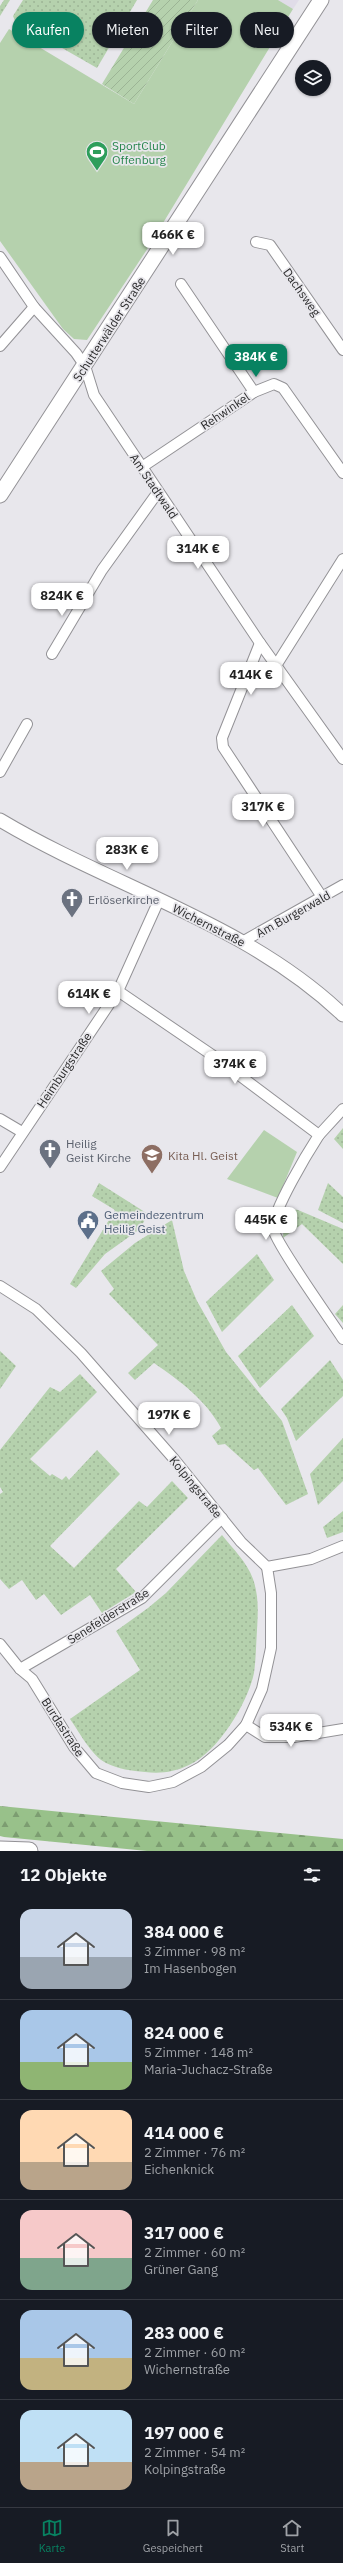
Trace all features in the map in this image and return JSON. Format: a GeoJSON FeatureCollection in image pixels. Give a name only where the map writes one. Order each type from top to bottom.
{"type":"FeatureCollection","features":[{"type":"Feature","properties":{"kind":"highway"},"geometry":{"type":"LineString","coordinates":[[0,1850],[29,1851]]}},
{"type":"Feature","properties":{"kind":"main road","name":"Schutterwälder Straße"},"geometry":{"type":"LineString","coordinates":[[0,495],[321,0]]}},
{"type":"Feature","properties":{"kind":"street","name":"Dachsweg"},"geometry":{"type":"LineString","coordinates":[[256,242],[270,245],[343,350]]}},
{"type":"Feature","properties":{"kind":"street","name":"Am Stadtwald"},"geometry":{"type":"LineString","coordinates":[[0,258],[34,308],[76,353],[85,366],[94,395],[260,643],[277,664],[343,758]]}},
{"type":"Feature","properties":{"kind":"street"},"geometry":{"type":"LineString","coordinates":[[181,284],[254,392]]}},
{"type":"Feature","properties":{"kind":"street"},"geometry":{"type":"LineString","coordinates":[[0,346],[34,308]]}},
{"type":"Feature","properties":{"kind":"street","name":"Rehwinkel"},"geometry":{"type":"LineString","coordinates":[[142,467],[254,392],[274,384],[282,388],[343,473]]}},
{"type":"Feature","properties":{"kind":"street"},"geometry":{"type":"LineString","coordinates":[[52,654],[102,570],[158,492]]}},
{"type":"Feature","properties":{"kind":"street"},"geometry":{"type":"LineString","coordinates":[[277,664],[343,559]]}},
{"type":"Feature","properties":{"kind":"street"},"geometry":{"type":"LineString","coordinates":[[260,643],[222,738],[223,747],[322,897]]}},
{"type":"Feature","properties":{"kind":"street"},"geometry":{"type":"LineString","coordinates":[[0,772],[27,724]]}},
{"type":"Feature","properties":{"kind":"street","name":"Wichernstraße"},"geometry":{"type":"LineString","coordinates":[[0,820],[49,848],[159,900],[242,942],[307,986],[343,1015]]}},
{"type":"Feature","properties":{"kind":"street","name":"Am Burgerwald"},"geometry":{"type":"LineString","coordinates":[[242,942],[343,886]]}},
{"type":"Feature","properties":{"kind":"street","name":"Heimburgstraße"},"geometry":{"type":"LineString","coordinates":[[0,1167],[22,1132],[118,991],[159,900]]}},
{"type":"Feature","properties":{"kind":"street"},"geometry":{"type":"LineString","coordinates":[[118,991],[221,1060],[319,1135]]}},
{"type":"Feature","properties":{"kind":"street"},"geometry":{"type":"LineString","coordinates":[[343,1109],[319,1135],[291,1182],[275,1219],[273,1228],[288,1255],[343,1338]]}},
{"type":"Feature","properties":{"kind":"street"},"geometry":{"type":"LineString","coordinates":[[0,1119],[22,1132]]}},
{"type":"Feature","properties":{"kind":"street","name":"Kolpingstraße"},"geometry":{"type":"LineString","coordinates":[[0,1286],[36,1309],[71,1342],[169,1453],[222,1518],[267,1567]]}},
{"type":"Feature","properties":{"kind":"street","name":"Senefelderstraße"},"geometry":{"type":"LineString","coordinates":[[20,1670],[142,1598],[222,1518]]}},
{"type":"Feature","properties":{"kind":"street"},"geometry":{"type":"LineString","coordinates":[[267,1567],[311,1559],[343,1546]]}},
{"type":"Feature","properties":{"kind":"street","name":"Burdastraße"},"geometry":{"type":"LineString","coordinates":[[0,1644],[20,1670],[32,1679],[74,1747],[96,1773],[122,1783],[149,1787],[173,1782],[201,1767],[228,1746],[246,1725],[262,1689],[270,1648],[271,1593],[267,1567]]}},
{"type":"Feature","properties":{"kind":"street"},"geometry":{"type":"LineString","coordinates":[[246,1725],[265,1737],[294,1737],[343,1729]]}},
{"type":"Feature","properties":{"kind":"shaded area"},"geometry":{"type":"Polygon","coordinates":[[[278,0],[299,0],[293,9],[278,0]]]}},
{"type":"Feature","properties":{"kind":"green space"},"geometry":{"type":"Polygon","coordinates":[[[4,0],[10,0],[0,16],[0,6],[4,0]]]}},
{"type":"Feature","properties":{"kind":"green space"},"geometry":{"type":"Polygon","coordinates":[[[23,0],[137,0],[130,12],[92,12],[92,48],[109,48],[97,68],[62,48],[84,48],[84,12],[16,12],[23,0]]]}},
{"type":"Feature","properties":{"kind":"green space"},"geometry":{"type":"Polygon","coordinates":[[[153,0],[198,0],[191,12],[171,12],[171,44],[134,104],[102,84],[124,48],[163,48],[163,12],[146,12],[153,0]]]}},
{"type":"Feature","properties":{"kind":"green space","name":"SportClub Offenburg"},"geometry":{"type":"Polygon","coordinates":[[[198,0],[278,0],[293,9],[291,12],[240,12],[240,48],[269,48],[146,251],[87,340],[74,339],[63,329],[0,241],[0,43],[9,29],[12,31],[12,48],[41,48],[134,104],[171,44],[171,48],[232,48],[232,12],[191,12],[198,0]]]}},
{"type":"Feature","properties":{"kind":"green space"},"geometry":{"type":"Polygon","coordinates":[[[343,1128],[343,1149],[334,1139],[343,1128]]]}},
{"type":"Feature","properties":{"kind":"green space"},"geometry":{"type":"Polygon","coordinates":[[[264,1130],[297,1152],[278,1198],[227,1179],[264,1130]]]}},
{"type":"Feature","properties":{"kind":"green space"},"geometry":{"type":"Polygon","coordinates":[[[99,1183],[148,1214],[140,1229],[105,1254],[76,1288],[70,1284],[115,1210],[92,1196],[99,1183]]]}},
{"type":"Feature","properties":{"kind":"green space"},"geometry":{"type":"Polygon","coordinates":[[[328,1183],[343,1197],[343,1223],[318,1210],[328,1183]]]}},
{"type":"Feature","properties":{"kind":"green space"},"geometry":{"type":"Polygon","coordinates":[[[288,1208],[298,1210],[343,1229],[343,1264],[302,1224],[283,1238],[284,1211],[288,1208]]]}},
{"type":"Feature","properties":{"kind":"green space"},"geometry":{"type":"Polygon","coordinates":[[[172,1220],[184,1271],[197,1301],[226,1352],[282,1421],[308,1494],[286,1505],[258,1468],[254,1470],[225,1444],[218,1445],[212,1436],[221,1428],[208,1409],[183,1384],[154,1363],[135,1380],[128,1373],[158,1345],[109,1294],[114,1289],[101,1271],[135,1243],[172,1220]]]}},
{"type":"Feature","properties":{"kind":"green space"},"geometry":{"type":"Polygon","coordinates":[[[257,1254],[274,1280],[222,1332],[206,1302],[257,1254]]]}},
{"type":"Feature","properties":{"kind":"green space"},"geometry":{"type":"Polygon","coordinates":[[[292,1305],[314,1336],[260,1388],[238,1356],[292,1305]]]}},
{"type":"Feature","properties":{"kind":"green space"},"geometry":{"type":"Polygon","coordinates":[[[343,1305],[343,1323],[335,1314],[343,1305]]]}},
{"type":"Feature","properties":{"kind":"green space"},"geometry":{"type":"Polygon","coordinates":[[[0,1351],[16,1366],[0,1389],[0,1351]]]}},
{"type":"Feature","properties":{"kind":"green space"},"geometry":{"type":"Polygon","coordinates":[[[330,1360],[343,1380],[343,1396],[296,1441],[287,1418],[281,1409],[330,1360]]]}},
{"type":"Feature","properties":{"kind":"green space"},"geometry":{"type":"Polygon","coordinates":[[[80,1374],[97,1392],[30,1459],[50,1476],[52,1474],[62,1480],[66,1476],[69,1480],[97,1450],[120,1474],[50,1546],[74,1568],[139,1501],[147,1507],[172,1481],[188,1498],[116,1569],[136,1592],[102,1613],[90,1595],[61,1615],[44,1594],[36,1600],[22,1580],[9,1589],[0,1579],[0,1494],[3,1492],[0,1487],[0,1450],[50,1387],[60,1392],[80,1374]]]}},
{"type":"Feature","properties":{"kind":"green space"},"geometry":{"type":"Polygon","coordinates":[[[343,1438],[343,1481],[318,1505],[310,1474],[343,1438]]]}},
{"type":"Feature","properties":{"kind":"green space"},"geometry":{"type":"Polygon","coordinates":[[[343,1511],[343,1532],[327,1538],[323,1527],[343,1511]]]}},
{"type":"Feature","properties":{"kind":"green space"},"geometry":{"type":"Polygon","coordinates":[[[222,1535],[247,1567],[253,1579],[258,1604],[255,1668],[251,1685],[238,1712],[230,1726],[210,1750],[200,1759],[184,1767],[173,1771],[156,1773],[140,1772],[115,1767],[106,1763],[95,1755],[70,1719],[140,1670],[116,1631],[166,1593],[222,1535]]]}},
{"type":"Feature","properties":{"kind":"green space"},"geometry":{"type":"Polygon","coordinates":[[[0,1806],[343,1839],[343,1851],[147,1851],[4,1837],[0,1836],[0,1806]]]}},
{"type":"Feature","properties":{"kind":"place","name":"SportClub Offenburg"},"geometry":{"type":"Point","coordinates":[97,172]}},
{"type":"Feature","properties":{"kind":"place","name":"Erlöserkirche"},"geometry":{"type":"Point","coordinates":[72,918]}},
{"type":"Feature","properties":{"kind":"place","name":"Heilig Geist Kirche"},"geometry":{"type":"Point","coordinates":[50,1170]}},
{"type":"Feature","properties":{"kind":"place","name":"Kita Hl. Geist"},"geometry":{"type":"Point","coordinates":[152,1174]}},
{"type":"Feature","properties":{"kind":"place","name":"Gemeindezentrum Heilig Geist"},"geometry":{"type":"Point","coordinates":[88,1240]}}]}
